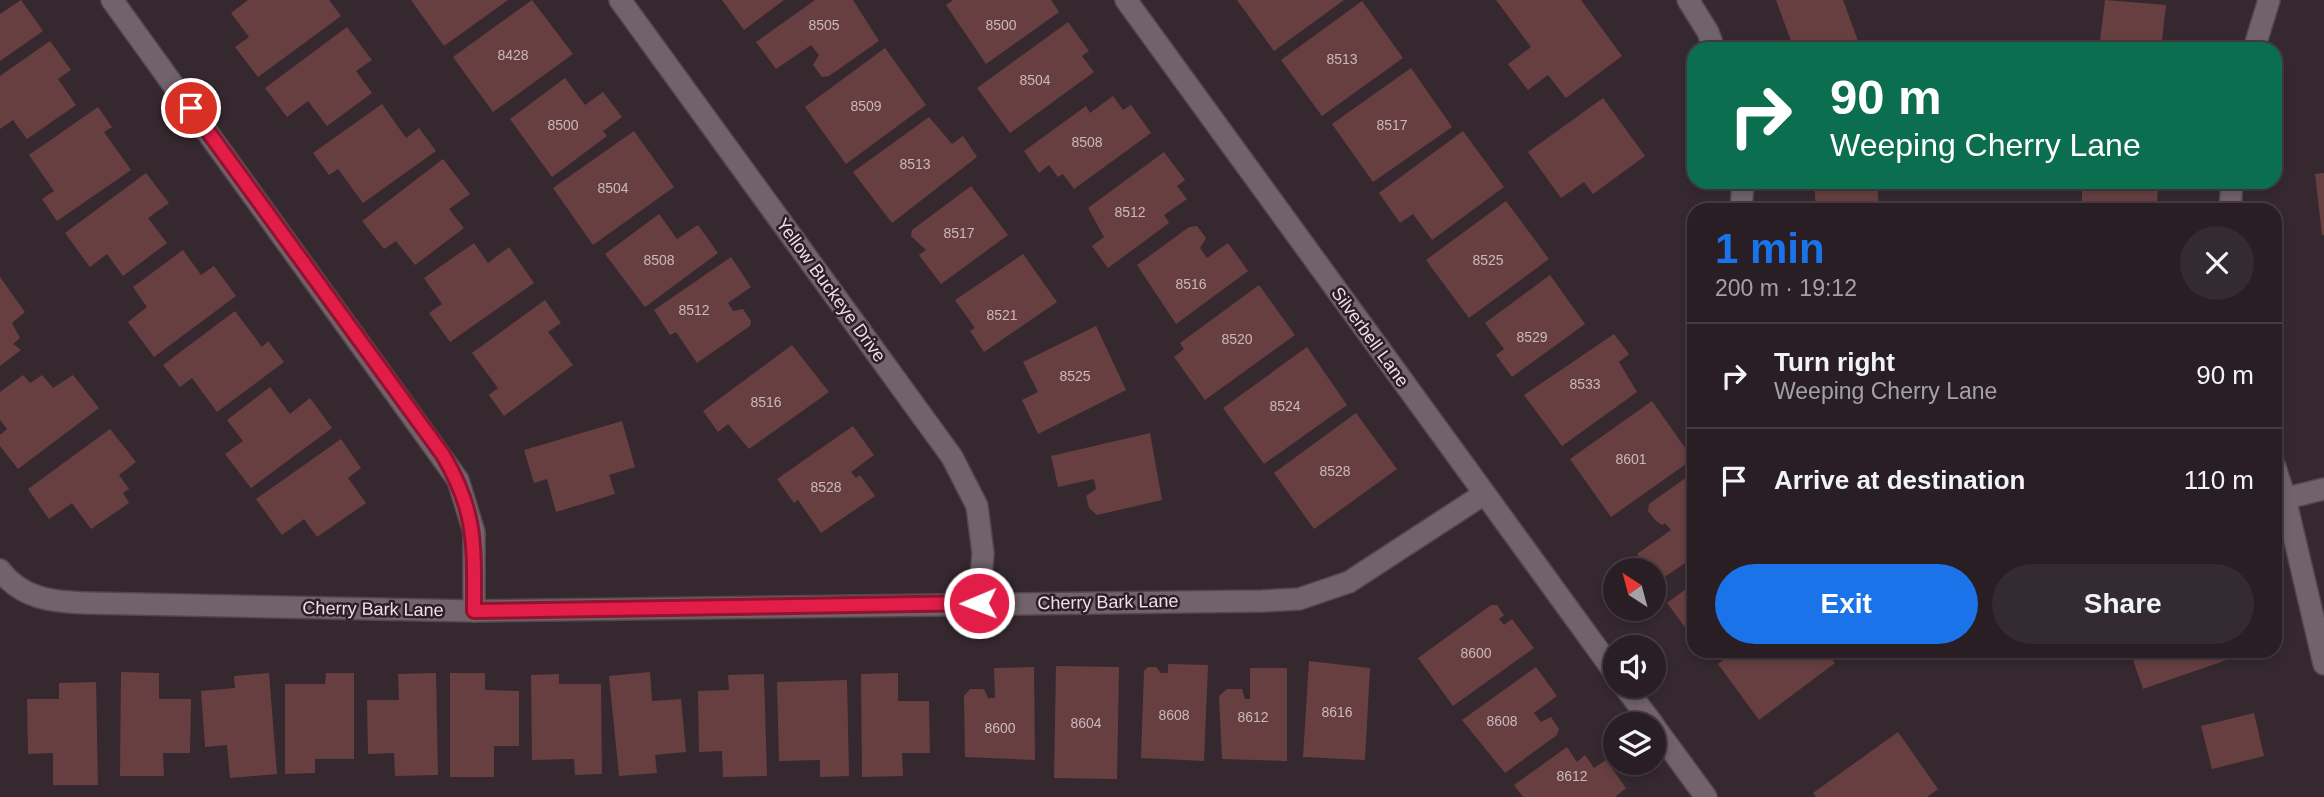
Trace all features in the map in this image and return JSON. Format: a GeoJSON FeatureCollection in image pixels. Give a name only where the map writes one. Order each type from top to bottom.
{"type":"FeatureCollection","features":[{"type":"Feature","properties":{"kind":"street"},"geometry":{"type":"LineString","coordinates":[[112,0],[443,455],[468,505],[474,532],[474,611]]}},
{"type":"Feature","properties":{"kind":"street","name":"Yellow Buckeye Drive"},"geometry":{"type":"LineString","coordinates":[[620,0],[952,457],[977,506],[984,553],[979,603]]}},
{"type":"Feature","properties":{"kind":"street","name":"Silverbell Lane"},"geometry":{"type":"LineString","coordinates":[[1126,0],[1603,657]]}},
{"type":"Feature","properties":{"kind":"street"},"geometry":{"type":"LineString","coordinates":[[1688,0],[1710,42]]}},
{"type":"Feature","properties":{"kind":"street"},"geometry":{"type":"LineString","coordinates":[[2256,42],[2269,0]]}},
{"type":"Feature","properties":{"kind":"street"},"geometry":{"type":"LineString","coordinates":[[2282,499],[2324,489]]}},
{"type":"Feature","properties":{"kind":"street","name":"Cherry Bark Lane"},"geometry":{"type":"LineString","coordinates":[[0,570],[27,593],[48,602],[474,611],[1299,599],[1349,582],[1484,494]]}},
{"type":"Feature","properties":{"kind":"street"},"geometry":{"type":"LineString","coordinates":[[2282,506],[2324,664]]}},
{"type":"Feature","properties":{"kind":"street"},"geometry":{"type":"LineString","coordinates":[[1666,743],[1706,797]]}},
{"type":"Feature","properties":{"kind":"building"},"geometry":{"type":"Polygon","coordinates":[[[21,0],[43,31],[0,61],[0,14],[21,0]]]}},
{"type":"Feature","properties":{"kind":"building"},"geometry":{"type":"Polygon","coordinates":[[[248,0],[329,0],[341,16],[258,77],[235,47],[249,37],[231,13],[248,0]]]}},
{"type":"Feature","properties":{"kind":"building"},"geometry":{"type":"Polygon","coordinates":[[[411,0],[508,0],[444,46],[411,0]]]}},
{"type":"Feature","properties":{"kind":"building"},"geometry":{"type":"Polygon","coordinates":[[[532,0],[573,54],[493,112],[453,57],[532,0]]]}},
{"type":"Feature","properties":{"kind":"building"},"geometry":{"type":"Polygon","coordinates":[[[722,0],[784,0],[744,30],[722,0]]]}},
{"type":"Feature","properties":{"kind":"building"},"geometry":{"type":"Polygon","coordinates":[[[815,0],[853,0],[879,41],[829,76],[822,77],[813,65],[819,55],[811,45],[776,69],[756,42],[815,0]]]}},
{"type":"Feature","properties":{"kind":"building"},"geometry":{"type":"Polygon","coordinates":[[[953,0],[1051,0],[1059,12],[986,64],[946,5],[953,0]]]}},
{"type":"Feature","properties":{"kind":"building"},"geometry":{"type":"Polygon","coordinates":[[[1237,0],[1344,0],[1274,51],[1237,0]]]}},
{"type":"Feature","properties":{"kind":"building"},"geometry":{"type":"Polygon","coordinates":[[[1496,0],[1581,0],[1622,56],[1566,98],[1548,75],[1528,90],[1508,64],[1531,47],[1496,0]]]}},
{"type":"Feature","properties":{"kind":"building"},"geometry":{"type":"Polygon","coordinates":[[[1776,0],[1843,0],[1858,41],[1855,42],[1791,42],[1776,0]]]}},
{"type":"Feature","properties":{"kind":"building"},"geometry":{"type":"Polygon","coordinates":[[[2105,0],[2166,5],[2162,42],[2100,42],[2105,0]]]}},
{"type":"Feature","properties":{"kind":"building"},"geometry":{"type":"Polygon","coordinates":[[[1362,1],[1403,58],[1322,116],[1281,60],[1362,1]]]}},
{"type":"Feature","properties":{"kind":"building"},"geometry":{"type":"Polygon","coordinates":[[[1068,22],[1089,51],[1082,56],[1094,72],[1010,133],[977,88],[1068,22]]]}},
{"type":"Feature","properties":{"kind":"building"},"geometry":{"type":"Polygon","coordinates":[[[347,27],[372,60],[356,71],[372,93],[327,126],[308,101],[287,117],[265,88],[347,27]]]}},
{"type":"Feature","properties":{"kind":"building"},"geometry":{"type":"Polygon","coordinates":[[[50,41],[71,70],[58,79],[76,105],[27,139],[13,120],[0,129],[0,76],[50,41]]]}},
{"type":"Feature","properties":{"kind":"building"},"geometry":{"type":"Polygon","coordinates":[[[885,48],[926,105],[846,164],[805,107],[885,48]]]}},
{"type":"Feature","properties":{"kind":"building"},"geometry":{"type":"Polygon","coordinates":[[[1411,68],[1452,127],[1373,182],[1332,124],[1411,68]]]}},
{"type":"Feature","properties":{"kind":"building"},"geometry":{"type":"Polygon","coordinates":[[[565,78],[585,105],[603,92],[622,117],[603,131],[607,136],[552,177],[510,119],[565,78]]]}},
{"type":"Feature","properties":{"kind":"building"},"geometry":{"type":"Polygon","coordinates":[[[1113,96],[1123,110],[1131,105],[1151,133],[1074,189],[1063,174],[1058,177],[1049,165],[1039,173],[1024,151],[1086,106],[1090,113],[1113,96]]]}},
{"type":"Feature","properties":{"kind":"building"},"geometry":{"type":"Polygon","coordinates":[[[1603,98],[1645,156],[1593,194],[1584,182],[1561,198],[1528,152],[1603,98]]]}},
{"type":"Feature","properties":{"kind":"building"},"geometry":{"type":"Polygon","coordinates":[[[382,104],[406,138],[419,128],[436,151],[363,203],[338,169],[329,175],[313,153],[382,104]]]}},
{"type":"Feature","properties":{"kind":"building"},"geometry":{"type":"Polygon","coordinates":[[[98,107],[112,127],[104,132],[131,170],[57,221],[42,199],[54,191],[29,155],[98,107]]]}},
{"type":"Feature","properties":{"kind":"building"},"geometry":{"type":"Polygon","coordinates":[[[929,117],[952,144],[963,136],[977,157],[892,223],[853,172],[929,117]]]}},
{"type":"Feature","properties":{"kind":"building"},"geometry":{"type":"Polygon","coordinates":[[[634,131],[674,187],[593,245],[553,188],[634,131]]]}},
{"type":"Feature","properties":{"kind":"building"},"geometry":{"type":"Polygon","coordinates":[[[1463,131],[1504,187],[1432,240],[1413,214],[1400,223],[1379,193],[1463,131]]]}},
{"type":"Feature","properties":{"kind":"building"},"geometry":{"type":"Polygon","coordinates":[[[1164,152],[1185,180],[1177,186],[1187,199],[1164,215],[1169,223],[1108,268],[1092,246],[1104,237],[1088,208],[1164,152]]]}},
{"type":"Feature","properties":{"kind":"building"},"geometry":{"type":"Polygon","coordinates":[[[443,159],[470,194],[449,209],[464,228],[415,265],[396,241],[384,249],[362,221],[443,159]]]}},
{"type":"Feature","properties":{"kind":"building"},"geometry":{"type":"Polygon","coordinates":[[[146,173],[169,203],[148,218],[167,243],[123,276],[107,254],[90,267],[65,233],[146,173]]]}},
{"type":"Feature","properties":{"kind":"building"},"geometry":{"type":"Polygon","coordinates":[[[2324,173],[2324,235],[2322,235],[2315,174],[2324,173]]]}},
{"type":"Feature","properties":{"kind":"building"},"geometry":{"type":"Polygon","coordinates":[[[971,186],[1008,235],[941,284],[919,255],[926,250],[911,236],[912,230],[971,186]]]}},
{"type":"Feature","properties":{"kind":"building"},"geometry":{"type":"Polygon","coordinates":[[[1814,189],[1878,189],[1878,203],[1816,203],[1814,189]]]}},
{"type":"Feature","properties":{"kind":"building"},"geometry":{"type":"Polygon","coordinates":[[[2082,189],[2158,189],[2157,203],[2082,203],[2082,189]]]}},
{"type":"Feature","properties":{"kind":"building"},"geometry":{"type":"Polygon","coordinates":[[[1506,201],[1549,259],[1469,318],[1426,260],[1506,201]]]}},
{"type":"Feature","properties":{"kind":"building"},"geometry":{"type":"Polygon","coordinates":[[[659,214],[677,239],[698,225],[718,253],[645,307],[605,254],[659,214]]]}},
{"type":"Feature","properties":{"kind":"building"},"geometry":{"type":"Polygon","coordinates":[[[1197,226],[1206,238],[1200,248],[1207,258],[1228,243],[1248,271],[1176,324],[1137,265],[1189,227],[1197,226]]]}},
{"type":"Feature","properties":{"kind":"building"},"geometry":{"type":"Polygon","coordinates":[[[474,243],[488,263],[509,247],[534,283],[450,342],[429,313],[442,304],[424,278],[474,243]]]}},
{"type":"Feature","properties":{"kind":"building"},"geometry":{"type":"Polygon","coordinates":[[[183,250],[201,275],[214,266],[236,296],[154,357],[128,322],[147,307],[133,287],[183,250]]]}},
{"type":"Feature","properties":{"kind":"building"},"geometry":{"type":"Polygon","coordinates":[[[1023,254],[1057,302],[984,352],[970,331],[975,328],[955,300],[1023,254]]]}},
{"type":"Feature","properties":{"kind":"building"},"geometry":{"type":"Polygon","coordinates":[[[731,257],[751,287],[728,303],[733,311],[743,309],[751,321],[750,326],[697,363],[676,332],[670,335],[654,310],[731,257]]]}},
{"type":"Feature","properties":{"kind":"building"},"geometry":{"type":"Polygon","coordinates":[[[1550,275],[1585,324],[1512,377],[1496,355],[1504,349],[1485,323],[1550,275]]]}},
{"type":"Feature","properties":{"kind":"building"},"geometry":{"type":"Polygon","coordinates":[[[0,277],[25,312],[12,323],[20,338],[13,344],[21,350],[0,366],[0,277]]]}},
{"type":"Feature","properties":{"kind":"building"},"geometry":{"type":"Polygon","coordinates":[[[1259,285],[1295,335],[1205,400],[1174,357],[1184,349],[1180,343],[1259,285]]]}},
{"type":"Feature","properties":{"kind":"building"},"geometry":{"type":"Polygon","coordinates":[[[545,300],[561,323],[548,332],[573,365],[504,416],[489,395],[498,388],[472,353],[545,300]]]}},
{"type":"Feature","properties":{"kind":"building"},"geometry":{"type":"Polygon","coordinates":[[[235,311],[262,347],[268,341],[284,362],[217,412],[192,378],[180,387],[163,365],[235,311]]]}},
{"type":"Feature","properties":{"kind":"building"},"geometry":{"type":"Polygon","coordinates":[[[1096,326],[1126,390],[1038,434],[1022,400],[1038,392],[1023,362],[1096,326]]]}},
{"type":"Feature","properties":{"kind":"building"},"geometry":{"type":"Polygon","coordinates":[[[1614,334],[1629,354],[1619,362],[1637,392],[1562,446],[1524,395],[1614,334]]]}},
{"type":"Feature","properties":{"kind":"building"},"geometry":{"type":"Polygon","coordinates":[[[792,345],[829,392],[749,449],[728,424],[718,432],[703,411],[792,345]]]}},
{"type":"Feature","properties":{"kind":"building"},"geometry":{"type":"Polygon","coordinates":[[[1307,347],[1347,405],[1264,464],[1223,408],[1307,347]]]}},
{"type":"Feature","properties":{"kind":"building"},"geometry":{"type":"Polygon","coordinates":[[[23,375],[30,383],[42,375],[53,388],[73,375],[99,408],[18,469],[0,446],[0,435],[7,429],[0,420],[0,392],[23,375]]]}},
{"type":"Feature","properties":{"kind":"building"},"geometry":{"type":"Polygon","coordinates":[[[270,387],[290,414],[310,398],[332,428],[251,488],[225,454],[243,441],[227,420],[270,387]]]}},
{"type":"Feature","properties":{"kind":"building"},"geometry":{"type":"Polygon","coordinates":[[[1652,401],[1687,451],[1687,463],[1611,517],[1570,459],[1652,401]]]}},
{"type":"Feature","properties":{"kind":"building"},"geometry":{"type":"Polygon","coordinates":[[[1356,413],[1397,469],[1314,529],[1274,473],[1356,413]]]}},
{"type":"Feature","properties":{"kind":"building"},"geometry":{"type":"Polygon","coordinates":[[[622,421],[635,467],[609,475],[615,494],[556,512],[547,479],[534,483],[524,450],[622,421]]]}},
{"type":"Feature","properties":{"kind":"building"},"geometry":{"type":"Polygon","coordinates":[[[853,426],[874,455],[851,472],[856,478],[860,475],[875,496],[821,533],[798,500],[794,503],[777,479],[853,426]]]}},
{"type":"Feature","properties":{"kind":"building"},"geometry":{"type":"Polygon","coordinates":[[[110,429],[136,462],[119,475],[129,489],[123,493],[129,503],[91,529],[72,503],[49,519],[28,489],[110,429]]]}},
{"type":"Feature","properties":{"kind":"building"},"geometry":{"type":"Polygon","coordinates":[[[1150,433],[1162,500],[1097,515],[1089,508],[1086,496],[1096,489],[1094,479],[1058,487],[1051,456],[1150,433]]]}},
{"type":"Feature","properties":{"kind":"building"},"geometry":{"type":"Polygon","coordinates":[[[341,439],[361,468],[348,478],[366,503],[317,537],[304,519],[282,535],[256,499],[341,439]]]}},
{"type":"Feature","properties":{"kind":"building"},"geometry":{"type":"Polygon","coordinates":[[[1687,477],[1687,562],[1666,576],[1666,558],[1640,558],[1637,554],[1671,530],[1665,523],[1662,525],[1656,521],[1648,511],[1649,504],[1687,477]]]}},
{"type":"Feature","properties":{"kind":"building"},"geometry":{"type":"Polygon","coordinates":[[[1687,588],[1687,630],[1667,603],[1687,588]]]}},
{"type":"Feature","properties":{"kind":"building"},"geometry":{"type":"Polygon","coordinates":[[[1491,605],[1497,605],[1504,615],[1499,619],[1504,625],[1512,619],[1534,648],[1453,706],[1418,658],[1491,605]]]}},
{"type":"Feature","properties":{"kind":"building"},"geometry":{"type":"Polygon","coordinates":[[[1726,658],[1831,658],[1835,663],[1759,720],[1718,664],[1726,658]]]}},
{"type":"Feature","properties":{"kind":"building"},"geometry":{"type":"Polygon","coordinates":[[[2132,658],[2232,658],[2143,689],[2132,658]]]}},
{"type":"Feature","properties":{"kind":"building"},"geometry":{"type":"Polygon","coordinates":[[[1309,661],[1370,668],[1365,760],[1303,757],[1309,661]]]}},
{"type":"Feature","properties":{"kind":"building"},"geometry":{"type":"Polygon","coordinates":[[[1168,664],[1208,665],[1204,761],[1141,758],[1144,671],[1148,667],[1156,667],[1161,673],[1168,673],[1168,664]]]}},
{"type":"Feature","properties":{"kind":"building"},"geometry":{"type":"Polygon","coordinates":[[[1056,666],[1119,667],[1117,779],[1054,778],[1056,666]]]}},
{"type":"Feature","properties":{"kind":"building"},"geometry":{"type":"Polygon","coordinates":[[[1034,667],[1035,760],[965,757],[964,696],[970,689],[984,689],[988,698],[995,698],[994,668],[1034,667]]]}},
{"type":"Feature","properties":{"kind":"building"},"geometry":{"type":"Polygon","coordinates":[[[1536,667],[1557,696],[1534,713],[1541,722],[1551,717],[1559,729],[1557,735],[1505,773],[1462,720],[1536,667]]]}},
{"type":"Feature","properties":{"kind":"building"},"geometry":{"type":"Polygon","coordinates":[[[1250,668],[1287,668],[1287,761],[1222,759],[1219,696],[1227,689],[1242,689],[1245,699],[1250,699],[1250,668]]]}},
{"type":"Feature","properties":{"kind":"building"},"geometry":{"type":"Polygon","coordinates":[[[121,672],[159,673],[159,699],[191,699],[190,753],[163,753],[164,776],[120,776],[121,672]]]}},
{"type":"Feature","properties":{"kind":"building"},"geometry":{"type":"Polygon","coordinates":[[[650,672],[652,701],[681,699],[686,752],[655,755],[657,773],[619,776],[609,676],[650,672]]]}},
{"type":"Feature","properties":{"kind":"building"},"geometry":{"type":"Polygon","coordinates":[[[269,673],[277,774],[230,778],[227,745],[205,747],[201,691],[235,688],[234,676],[269,673]]]}},
{"type":"Feature","properties":{"kind":"building"},"geometry":{"type":"Polygon","coordinates":[[[326,673],[354,673],[354,759],[315,759],[315,773],[285,774],[285,684],[325,684],[326,673]]]}},
{"type":"Feature","properties":{"kind":"building"},"geometry":{"type":"Polygon","coordinates":[[[436,673],[438,775],[395,776],[394,753],[368,754],[367,700],[399,700],[398,674],[436,673]]]}},
{"type":"Feature","properties":{"kind":"building"},"geometry":{"type":"Polygon","coordinates":[[[450,673],[485,673],[485,690],[519,691],[519,746],[494,746],[494,777],[450,777],[450,673]]]}},
{"type":"Feature","properties":{"kind":"building"},"geometry":{"type":"Polygon","coordinates":[[[898,673],[898,701],[929,701],[930,753],[902,753],[903,776],[862,777],[861,674],[898,673]]]}},
{"type":"Feature","properties":{"kind":"building"},"geometry":{"type":"Polygon","coordinates":[[[559,674],[559,684],[601,684],[602,774],[575,775],[574,759],[532,760],[531,675],[559,674]]]}},
{"type":"Feature","properties":{"kind":"building"},"geometry":{"type":"Polygon","coordinates":[[[764,674],[767,776],[723,777],[722,751],[699,752],[698,691],[729,690],[728,675],[764,674]]]}},
{"type":"Feature","properties":{"kind":"building"},"geometry":{"type":"Polygon","coordinates":[[[847,680],[849,776],[820,777],[820,760],[779,761],[777,682],[847,680]]]}},
{"type":"Feature","properties":{"kind":"building"},"geometry":{"type":"Polygon","coordinates":[[[96,682],[98,785],[53,785],[53,753],[28,754],[27,699],[59,699],[59,683],[96,682]]]}},
{"type":"Feature","properties":{"kind":"building"},"geometry":{"type":"Polygon","coordinates":[[[2254,713],[2264,756],[2212,769],[2201,726],[2254,713]]]}},
{"type":"Feature","properties":{"kind":"building"},"geometry":{"type":"Polygon","coordinates":[[[1898,732],[1938,789],[1927,797],[1816,797],[1813,793],[1898,732]]]}},
{"type":"Feature","properties":{"kind":"building"},"geometry":{"type":"Polygon","coordinates":[[[1567,747],[1577,762],[1585,755],[1594,768],[1603,762],[1603,775],[1617,775],[1626,788],[1615,797],[1523,797],[1514,785],[1567,747]]]}},
{"type":"Feature","properties":{"kind":"route"},"geometry":{"type":"LineString","coordinates":[[191,108],[443,455],[458,480],[468,505],[474,532],[474,611],[979,603]]}}]}
